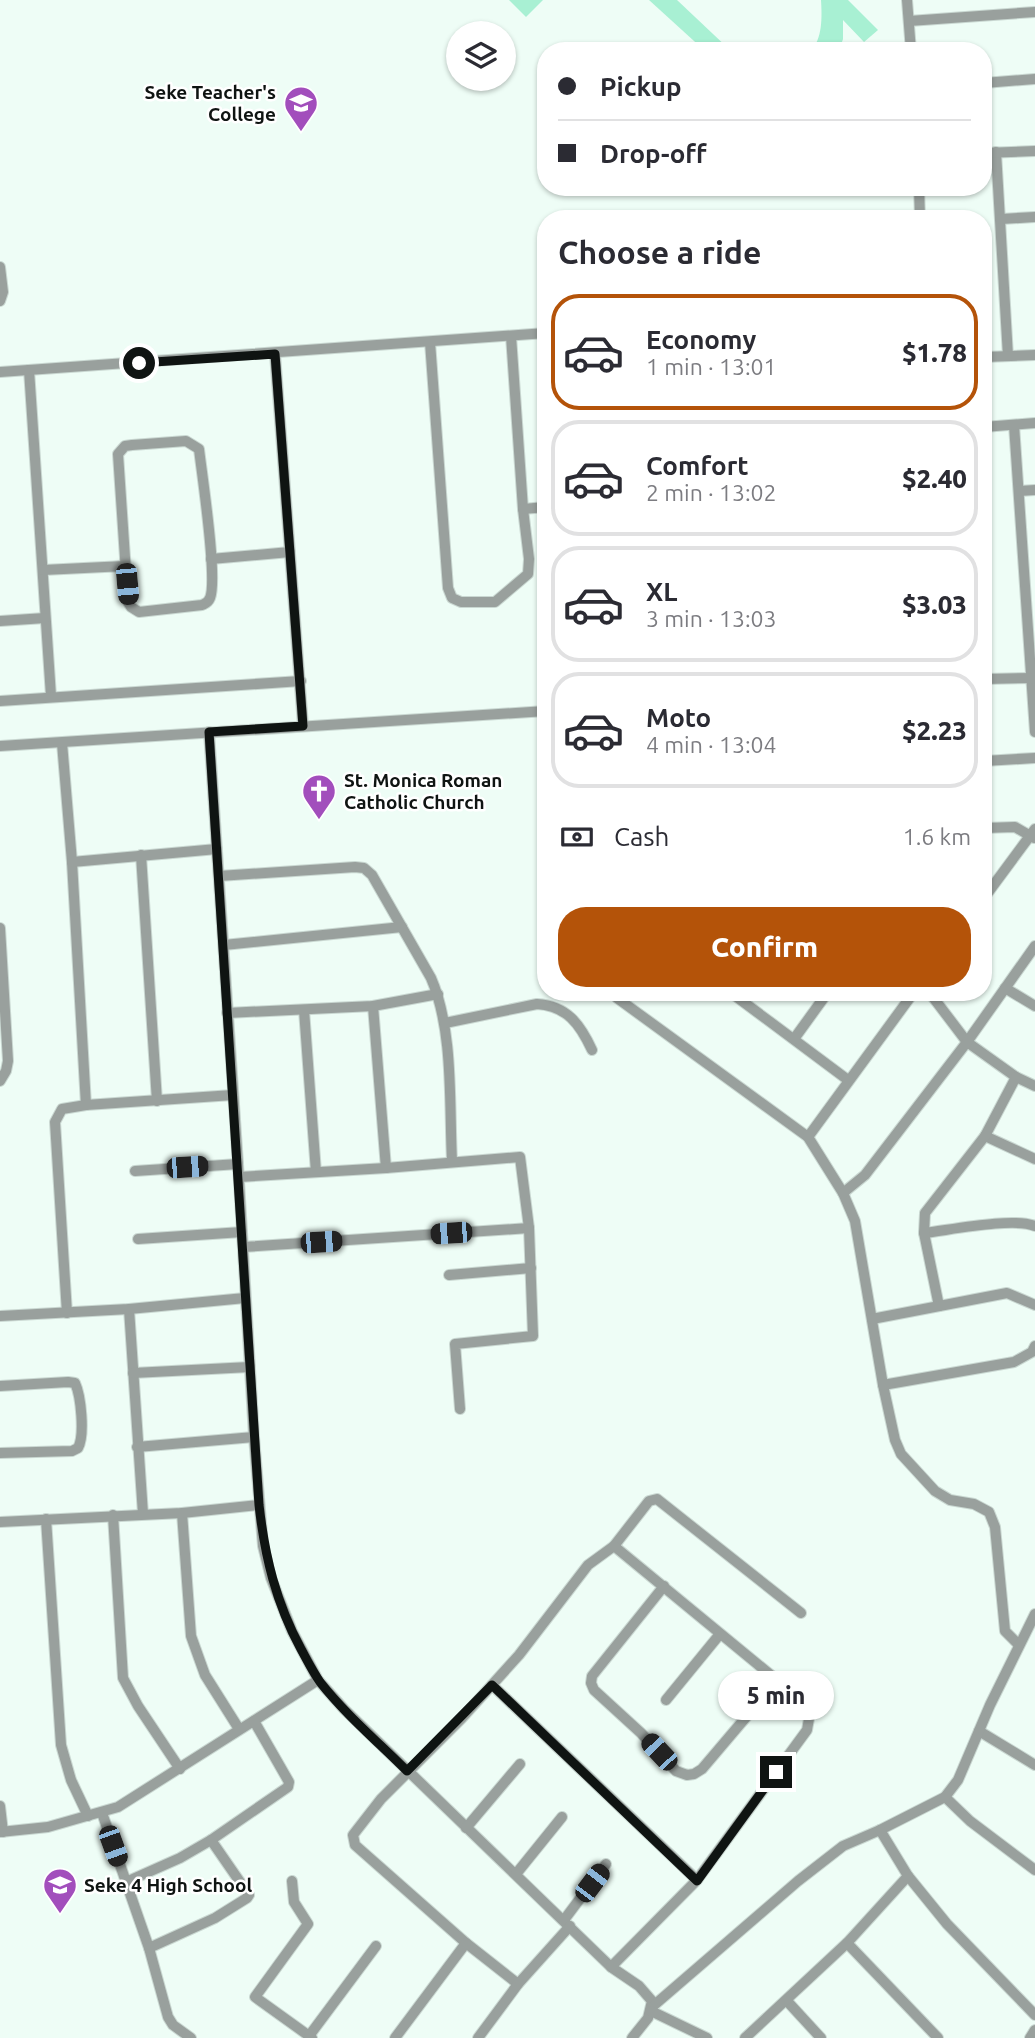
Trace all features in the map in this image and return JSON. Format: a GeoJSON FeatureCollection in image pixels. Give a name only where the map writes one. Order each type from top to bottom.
{"type":"FeatureCollection","features":[{"type":"Feature","properties":{"kind":"street"},"geometry":{"type":"LineString","coordinates":[[907,0],[910,42]]}},
{"type":"Feature","properties":{"kind":"street"},"geometry":{"type":"LineString","coordinates":[[909,21],[1035,12]]}},
{"type":"Feature","properties":{"kind":"street"},"geometry":{"type":"LineString","coordinates":[[992,82],[1035,79]]}},
{"type":"Feature","properties":{"kind":"street"},"geometry":{"type":"LineString","coordinates":[[992,152],[1035,151]]}},
{"type":"Feature","properties":{"kind":"street"},"geometry":{"type":"LineString","coordinates":[[996,152],[1008,356]]}},
{"type":"Feature","properties":{"kind":"street"},"geometry":{"type":"LineString","coordinates":[[1000,219],[1035,217]]}},
{"type":"Feature","properties":{"kind":"street"},"geometry":{"type":"LineString","coordinates":[[0,267],[3,292],[0,301]]}},
{"type":"Feature","properties":{"kind":"street"},"geometry":{"type":"LineString","coordinates":[[0,372],[537,334]]}},
{"type":"Feature","properties":{"kind":"street"},"geometry":{"type":"LineString","coordinates":[[430,342],[448,588],[452,598],[461,603],[495,602],[528,574],[529,559],[511,337]]}},
{"type":"Feature","properties":{"kind":"street"},"geometry":{"type":"LineString","coordinates":[[275,354],[303,726]]}},
{"type":"Feature","properties":{"kind":"street"},"geometry":{"type":"LineString","coordinates":[[992,357],[1035,355]]}},
{"type":"Feature","properties":{"kind":"street"},"geometry":{"type":"LineString","coordinates":[[29,370],[51,696]]}},
{"type":"Feature","properties":{"kind":"street"},"geometry":{"type":"LineString","coordinates":[[992,426],[1035,423]]}},
{"type":"Feature","properties":{"kind":"street"},"geometry":{"type":"LineString","coordinates":[[1014,425],[1019,491],[1029,560],[1035,732]]}},
{"type":"Feature","properties":{"kind":"street"},"geometry":{"type":"LineString","coordinates":[[186,441],[199,449],[211,559],[211,594],[202,606],[139,612],[131,607],[128,602],[125,566],[118,458],[120,450],[132,444],[186,441]]}},
{"type":"Feature","properties":{"kind":"street"},"geometry":{"type":"LineString","coordinates":[[1019,491],[1035,490]]}},
{"type":"Feature","properties":{"kind":"street"},"geometry":{"type":"LineString","coordinates":[[523,509],[537,508]]}},
{"type":"Feature","properties":{"kind":"street"},"geometry":{"type":"LineString","coordinates":[[211,559],[290,552]]}},
{"type":"Feature","properties":{"kind":"street"},"geometry":{"type":"LineString","coordinates":[[43,570],[125,566]]}},
{"type":"Feature","properties":{"kind":"street"},"geometry":{"type":"LineString","coordinates":[[0,621],[46,618]]}},
{"type":"Feature","properties":{"kind":"street"},"geometry":{"type":"LineString","coordinates":[[992,680],[1033,678]]}},
{"type":"Feature","properties":{"kind":"street"},"geometry":{"type":"LineString","coordinates":[[0,701],[301,681]]}},
{"type":"Feature","properties":{"kind":"street"},"geometry":{"type":"LineString","coordinates":[[0,746],[537,712]]}},
{"type":"Feature","properties":{"kind":"street"},"geometry":{"type":"LineString","coordinates":[[209,732],[254,1437],[263,1546],[271,1578],[292,1631],[318,1680],[407,1771],[611,1967],[639,1986],[652,2001],[652,2009]]}},
{"type":"Feature","properties":{"kind":"street"},"geometry":{"type":"LineString","coordinates":[[62,743],[72,862],[86,1105]]}},
{"type":"Feature","properties":{"kind":"street"},"geometry":{"type":"LineString","coordinates":[[992,761],[1035,758]]}},
{"type":"Feature","properties":{"kind":"street"},"geometry":{"type":"LineString","coordinates":[[992,828],[1015,827],[1033,835]]}},
{"type":"Feature","properties":{"kind":"street"},"geometry":{"type":"LineString","coordinates":[[1033,835],[1035,848]]}},
{"type":"Feature","properties":{"kind":"street"},"geometry":{"type":"LineString","coordinates":[[992,888],[1033,835]]}},
{"type":"Feature","properties":{"kind":"street"},"geometry":{"type":"LineString","coordinates":[[72,862],[218,849]]}},
{"type":"Feature","properties":{"kind":"street"},"geometry":{"type":"LineString","coordinates":[[141,855],[157,1101]]}},
{"type":"Feature","properties":{"kind":"street"},"geometry":{"type":"LineString","coordinates":[[219,876],[364,868],[372,875],[438,994],[445,1023],[452,1161]]}},
{"type":"Feature","properties":{"kind":"street"},"geometry":{"type":"LineString","coordinates":[[224,945],[402,927]]}},
{"type":"Feature","properties":{"kind":"street"},"geometry":{"type":"LineString","coordinates":[[0,928],[8,1061],[0,1082]]}},
{"type":"Feature","properties":{"kind":"street"},"geometry":{"type":"LineString","coordinates":[[843,1193],[865,1175],[967,1042],[1034,947],[1035,933]]}},
{"type":"Feature","properties":{"kind":"street"},"geometry":{"type":"LineString","coordinates":[[1005,988],[1035,1006]]}},
{"type":"Feature","properties":{"kind":"street"},"geometry":{"type":"LineString","coordinates":[[226,1013],[373,1006],[438,994]]}},
{"type":"Feature","properties":{"kind":"street"},"geometry":{"type":"LineString","coordinates":[[621,1001],[808,1137],[843,1193],[855,1221],[895,1440],[901,1454],[935,1491],[950,1500],[974,1504],[989,1512],[995,1527],[1005,1631],[1019,1644]]}},
{"type":"Feature","properties":{"kind":"street"},"geometry":{"type":"LineString","coordinates":[[742,1001],[848,1080]]}},
{"type":"Feature","properties":{"kind":"street"},"geometry":{"type":"LineString","coordinates":[[794,1039],[821,1001]]}},
{"type":"Feature","properties":{"kind":"street"},"geometry":{"type":"LineString","coordinates":[[808,1137],[907,1001]]}},
{"type":"Feature","properties":{"kind":"street"},"geometry":{"type":"LineString","coordinates":[[936,1001],[967,1042],[1016,1077],[1035,1086]]}},
{"type":"Feature","properties":{"kind":"street"},"geometry":{"type":"LineString","coordinates":[[445,1023],[537,1004],[551,1005],[573,1018],[592,1050]]}},
{"type":"Feature","properties":{"kind":"street"},"geometry":{"type":"LineString","coordinates":[[373,1006],[386,1168]]}},
{"type":"Feature","properties":{"kind":"street"},"geometry":{"type":"LineString","coordinates":[[303,1010],[316,1172]]}},
{"type":"Feature","properties":{"kind":"street"},"geometry":{"type":"LineString","coordinates":[[939,1306],[924,1233],[925,1213],[985,1136],[1016,1077]]}},
{"type":"Feature","properties":{"kind":"street"},"geometry":{"type":"LineString","coordinates":[[67,1313],[55,1122],[62,1109],[233,1095]]}},
{"type":"Feature","properties":{"kind":"street"},"geometry":{"type":"LineString","coordinates":[[985,1136],[1035,1159]]}},
{"type":"Feature","properties":{"kind":"street"},"geometry":{"type":"LineString","coordinates":[[239,1177],[520,1157],[529,1228],[533,1336],[454,1344],[460,1409]]}},
{"type":"Feature","properties":{"kind":"street"},"geometry":{"type":"LineString","coordinates":[[135,1171],[238,1164]]}},
{"type":"Feature","properties":{"kind":"street"},"geometry":{"type":"LineString","coordinates":[[924,1233],[1010,1223],[1035,1226]]}},
{"type":"Feature","properties":{"kind":"street"},"geometry":{"type":"LineString","coordinates":[[243,1247],[529,1228]]}},
{"type":"Feature","properties":{"kind":"street"},"geometry":{"type":"LineString","coordinates":[[138,1238],[242,1232]]}},
{"type":"Feature","properties":{"kind":"street"},"geometry":{"type":"LineString","coordinates":[[449,1275],[531,1268]]}},
{"type":"Feature","properties":{"kind":"street"},"geometry":{"type":"LineString","coordinates":[[872,1319],[1007,1293],[1035,1305]]}},
{"type":"Feature","properties":{"kind":"street"},"geometry":{"type":"LineString","coordinates":[[0,1316],[129,1309],[245,1298]]}},
{"type":"Feature","properties":{"kind":"street"},"geometry":{"type":"LineString","coordinates":[[129,1309],[143,1514]]}},
{"type":"Feature","properties":{"kind":"street"},"geometry":{"type":"LineString","coordinates":[[883,1384],[1014,1362],[1032,1352],[1035,1346]]}},
{"type":"Feature","properties":{"kind":"street"},"geometry":{"type":"LineString","coordinates":[[133,1373],[250,1367]]}},
{"type":"Feature","properties":{"kind":"street"},"geometry":{"type":"LineString","coordinates":[[0,1386],[75,1383],[78,1389],[81,1442],[78,1448],[72,1451],[0,1453]]}},
{"type":"Feature","properties":{"kind":"street"},"geometry":{"type":"LineString","coordinates":[[138,1447],[254,1437]]}},
{"type":"Feature","properties":{"kind":"street"},"geometry":{"type":"LineString","coordinates":[[518,1984],[466,1943],[355,1845],[352,1839],[355,1830],[407,1771],[492,1685],[588,1565],[614,1546],[649,1501],[657,1499],[801,1613]]}},
{"type":"Feature","properties":{"kind":"street"},"geometry":{"type":"LineString","coordinates":[[0,1522],[182,1513],[259,1505]]}},
{"type":"Feature","properties":{"kind":"street"},"geometry":{"type":"LineString","coordinates":[[182,1513],[191,1636],[205,1675],[239,1729]]}},
{"type":"Feature","properties":{"kind":"street"},"geometry":{"type":"LineString","coordinates":[[113,1515],[123,1678],[138,1706],[180,1769]]}},
{"type":"Feature","properties":{"kind":"street"},"geometry":{"type":"LineString","coordinates":[[46,1519],[61,1745],[71,1780],[88,1816]]}},
{"type":"Feature","properties":{"kind":"street"},"geometry":{"type":"LineString","coordinates":[[611,1967],[697,1881],[807,1730],[810,1713],[806,1704],[614,1546]]}},
{"type":"Feature","properties":{"kind":"street"},"geometry":{"type":"LineString","coordinates":[[664,1586],[592,1676],[591,1683],[594,1690],[641,1733],[676,1771],[687,1775],[702,1769],[747,1716],[774,1678]]}},
{"type":"Feature","properties":{"kind":"street"},"geometry":{"type":"LineString","coordinates":[[632,2038],[652,2009],[798,1881],[843,1846],[945,1797],[958,1780],[1035,1614]]}},
{"type":"Feature","properties":{"kind":"street"},"geometry":{"type":"LineString","coordinates":[[666,1700],[720,1634]]}},
{"type":"Feature","properties":{"kind":"street"},"geometry":{"type":"LineString","coordinates":[[0,1806],[2,1832],[48,1827],[118,1807],[318,1680]]}},
{"type":"Feature","properties":{"kind":"street"},"geometry":{"type":"LineString","coordinates":[[492,1685],[697,1881]]}},
{"type":"Feature","properties":{"kind":"street"},"geometry":{"type":"LineString","coordinates":[[126,1882],[180,1858],[211,1840],[253,1813],[289,1785],[254,1721]]}},
{"type":"Feature","properties":{"kind":"street"},"geometry":{"type":"LineString","coordinates":[[979,1731],[1035,1765]]}},
{"type":"Feature","properties":{"kind":"street"},"geometry":{"type":"LineString","coordinates":[[466,1828],[520,1764]]}},
{"type":"Feature","properties":{"kind":"street"},"geometry":{"type":"LineString","coordinates":[[945,1797],[970,1821],[1035,1870]]}},
{"type":"Feature","properties":{"kind":"street"},"geometry":{"type":"LineString","coordinates":[[102,1813],[149,1948],[168,2017],[173,2025],[191,2038]]}},
{"type":"Feature","properties":{"kind":"street"},"geometry":{"type":"LineString","coordinates":[[516,1874],[562,1817]]}},
{"type":"Feature","properties":{"kind":"street"},"geometry":{"type":"LineString","coordinates":[[880,1830],[908,1876],[947,1924],[1035,2015]]}},
{"type":"Feature","properties":{"kind":"street"},"geometry":{"type":"LineString","coordinates":[[149,1948],[215,1918],[249,1895],[211,1840]]}},
{"type":"Feature","properties":{"kind":"street"},"geometry":{"type":"LineString","coordinates":[[478,2038],[567,1923],[606,1864]]}},
{"type":"Feature","properties":{"kind":"street"},"geometry":{"type":"LineString","coordinates":[[746,2038],[847,1943],[908,1876]]}},
{"type":"Feature","properties":{"kind":"street"},"geometry":{"type":"LineString","coordinates":[[292,1881],[294,1902],[308,1924],[255,1997],[310,2037],[376,1946]]}},
{"type":"Feature","properties":{"kind":"street"},"geometry":{"type":"LineString","coordinates":[[395,2038],[466,1943]]}},
{"type":"Feature","properties":{"kind":"street"},"geometry":{"type":"LineString","coordinates":[[847,1943],[938,2038]]}},
{"type":"Feature","properties":{"kind":"street"},"geometry":{"type":"LineString","coordinates":[[787,2001],[821,2038]]}},
{"type":"Feature","properties":{"kind":"street"},"geometry":{"type":"LineString","coordinates":[[652,2009],[707,2038]]}},
{"type":"Feature","properties":{"kind":"street"},"geometry":{"type":"LineString","coordinates":[[1030,2038],[1035,2029]]}},
{"type":"Feature","properties":{"kind":"green space"},"geometry":{"type":"Polygon","coordinates":[[[509,0],[543,0],[526,17],[509,0]]]}},
{"type":"Feature","properties":{"kind":"green space"},"geometry":{"type":"Polygon","coordinates":[[[649,0],[677,0],[721,42],[695,42],[649,0]]]}},
{"type":"Feature","properties":{"kind":"green space"},"geometry":{"type":"Polygon","coordinates":[[[821,0],[848,0],[878,30],[864,42],[843,20],[842,42],[816,42],[821,20],[821,0]]]}},
{"type":"Feature","properties":{"kind":"place","name":"Seke Teacher's College"},"geometry":{"type":"Point","coordinates":[301,133]}},
{"type":"Feature","properties":{"kind":"place","name":"St. Monica Roman Catholic Church"},"geometry":{"type":"Point","coordinates":[319,821]}},
{"type":"Feature","properties":{"kind":"place","name":"Seke 4 High School"},"geometry":{"type":"Point","coordinates":[60,1915]}},
{"type":"Feature","properties":{"kind":"route"},"geometry":{"type":"LineString","coordinates":[[139,363],[275,354],[303,726],[209,732],[259,1505],[263,1546],[281,1607],[318,1680],[407,1771],[492,1685],[697,1881],[776,1772]]}}]}
